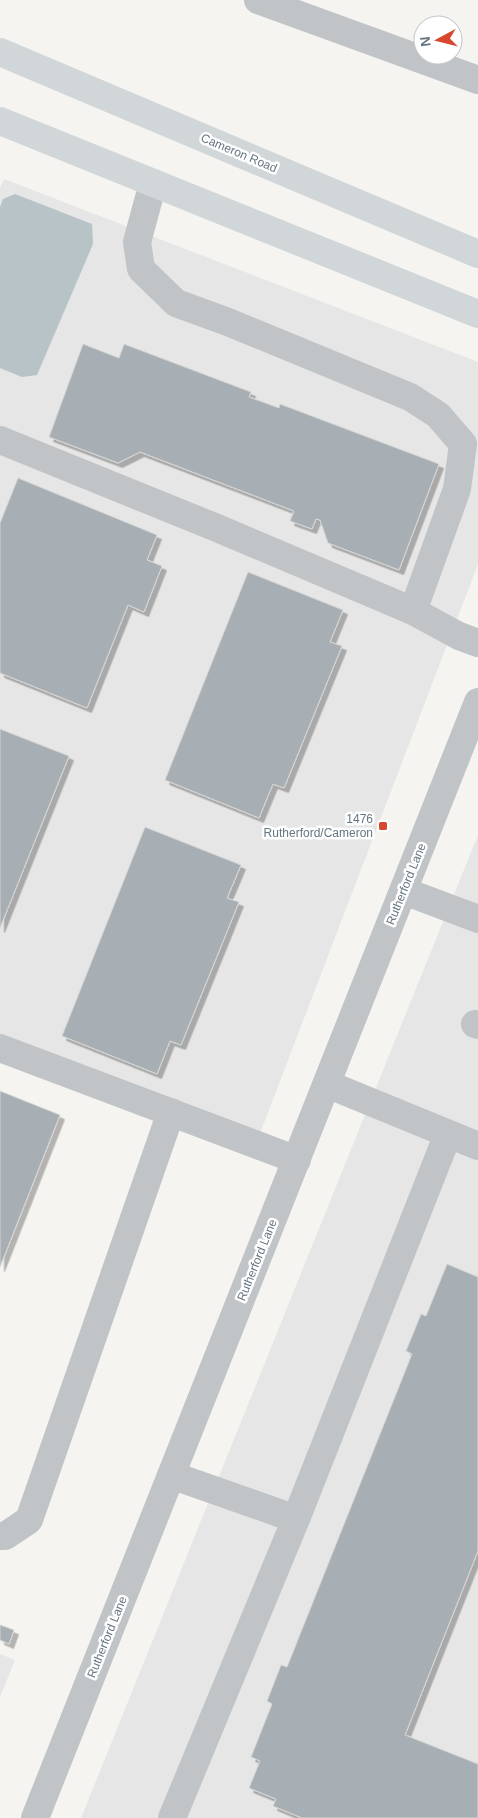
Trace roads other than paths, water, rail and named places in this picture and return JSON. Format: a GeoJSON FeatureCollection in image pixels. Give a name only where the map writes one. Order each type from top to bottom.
{"type":"FeatureCollection","features":[{"type":"Feature","properties":{"kind":"main road","name":"Cameron Road"},"geometry":{"type":"LineString","coordinates":[[0,52],[478,254]]}},
{"type":"Feature","properties":{"kind":"main road"},"geometry":{"type":"LineString","coordinates":[[0,121],[478,314]]}},
{"type":"Feature","properties":{"kind":"street"},"geometry":{"type":"LineString","coordinates":[[258,0],[478,80]]}},
{"type":"Feature","properties":{"kind":"street"},"geometry":{"type":"LineString","coordinates":[[153,183],[137,242],[141,269],[176,303],[410,398],[438,415],[463,444],[457,489],[413,611]]}},
{"type":"Feature","properties":{"kind":"street"},"geometry":{"type":"LineString","coordinates":[[0,440],[217,528],[413,611],[459,636],[478,643]]}},
{"type":"Feature","properties":{"kind":"street","name":"Rutherford Lane"},"geometry":{"type":"LineString","coordinates":[[35,1818],[478,702]]}},
{"type":"Feature","properties":{"kind":"street"},"geometry":{"type":"LineString","coordinates":[[404,890],[478,919]]}},
{"type":"Feature","properties":{"kind":"street"},"geometry":{"type":"LineString","coordinates":[[0,1048],[297,1160]]}},
{"type":"Feature","properties":{"kind":"street"},"geometry":{"type":"LineString","coordinates":[[327,1084],[478,1146]]}},
{"type":"Feature","properties":{"kind":"street"},"geometry":{"type":"LineString","coordinates":[[0,1536],[5,1536],[29,1520],[171,1112]]}},
{"type":"Feature","properties":{"kind":"street"},"geometry":{"type":"LineString","coordinates":[[172,1818],[296,1520],[448,1134]]}},
{"type":"Feature","properties":{"kind":"street"},"geometry":{"type":"LineString","coordinates":[[172,1475],[296,1520]]}},
{"type":"Feature","properties":{"kind":"place","name":"1476 Rutherford/Cameron"},"geometry":{"type":"Point","coordinates":[383,826]}}]}
